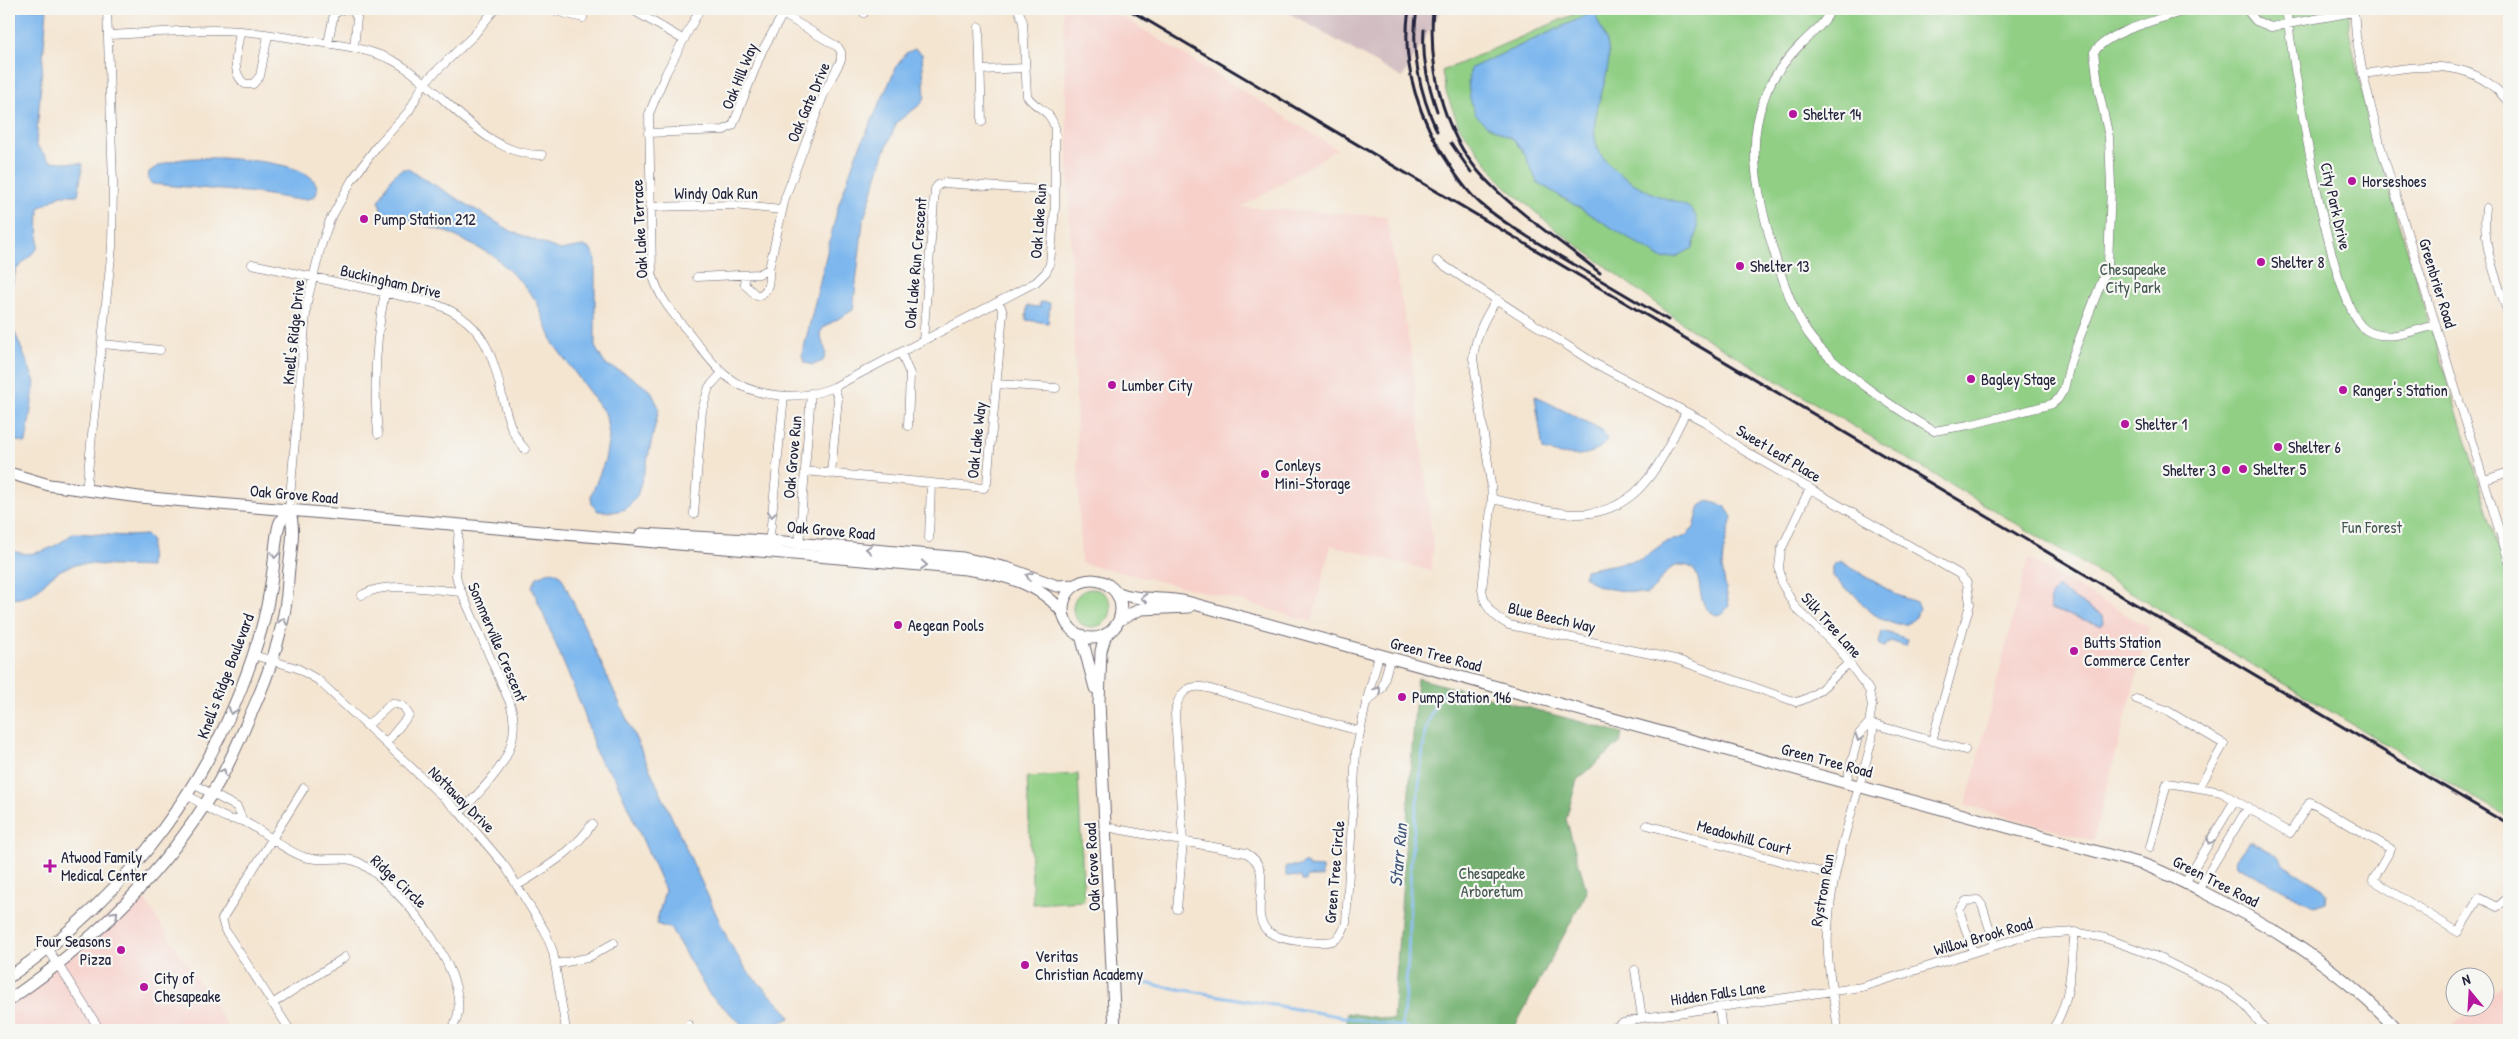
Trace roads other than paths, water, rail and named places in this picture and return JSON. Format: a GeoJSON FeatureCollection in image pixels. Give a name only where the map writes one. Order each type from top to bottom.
{"type":"FeatureCollection","features":[{"type":"Feature","properties":{"kind":"street"},"geometry":{"type":"LineString","coordinates":[[86,491],[110,274],[113,183],[107,9]]}},
{"type":"Feature","properties":{"kind":"street"},"geometry":{"type":"LineString","coordinates":[[328,43],[334,14],[343,9]]}},
{"type":"Feature","properties":{"kind":"street"},"geometry":{"type":"LineString","coordinates":[[348,9],[353,10],[358,18],[354,48]]}},
{"type":"Feature","properties":{"kind":"street","name":"Knell's Ridge Drive"},"geometry":{"type":"LineString","coordinates":[[289,510],[307,302],[321,246],[338,203],[377,146],[409,111],[424,84],[474,35],[495,9]]}},
{"type":"Feature","properties":{"kind":"street"},"geometry":{"type":"LineString","coordinates":[[547,9],[584,18]]}},
{"type":"Feature","properties":{"kind":"street"},"geometry":{"type":"LineString","coordinates":[[631,9],[684,40]]}},
{"type":"Feature","properties":{"kind":"street","name":"Oak Lake Terrace"},"geometry":{"type":"LineString","coordinates":[[700,9],[652,104],[648,132],[650,207],[652,267],[658,292],[666,306],[722,373],[754,390],[784,396],[811,394]]}},
{"type":"Feature","properties":{"kind":"street","name":"Oak Gate Drive"},"geometry":{"type":"LineString","coordinates":[[774,9],[833,43],[838,47],[841,55],[825,91],[781,210]]}},
{"type":"Feature","properties":{"kind":"street","name":"Oak Lake Run"},"geometry":{"type":"LineString","coordinates":[[811,394],[834,387],[1036,282],[1048,269],[1055,191],[1055,128],[1045,110],[1038,107],[1027,96],[1023,22],[1018,9]]}},
{"type":"Feature","properties":{"kind":"street"},"geometry":{"type":"LineString","coordinates":[[1831,9],[1822,24],[1783,64],[1764,98],[1756,129],[1754,156],[1762,208],[1785,283],[1804,328],[1814,342],[1860,381],[1934,430],[1969,425],[2052,404],[2058,399],[2064,389],[2071,360],[2108,265],[2111,186],[2109,137],[2099,92],[2094,52],[2099,46],[2120,34],[2190,9]]}},
{"type":"Feature","properties":{"kind":"street"},"geometry":{"type":"LineString","coordinates":[[2246,9],[2256,21],[2264,26],[2271,27],[2354,11]]}},
{"type":"Feature","properties":{"kind":"street","name":"City Park Drive"},"geometry":{"type":"LineString","coordinates":[[2286,9],[2300,105],[2321,208],[2334,260],[2354,317],[2366,330],[2386,336],[2436,325]]}},
{"type":"Feature","properties":{"kind":"street","name":"Greenbrier Road"},"geometry":{"type":"LineString","coordinates":[[2354,11],[2363,74],[2381,148],[2509,562]]}},
{"type":"Feature","properties":{"kind":"street","name":"Oak Hill Way"},"geometry":{"type":"LineString","coordinates":[[648,132],[724,130],[733,125],[762,51],[783,14]]}},
{"type":"Feature","properties":{"kind":"street"},"geometry":{"type":"LineString","coordinates":[[979,27],[982,122]]}},
{"type":"Feature","properties":{"kind":"street"},"geometry":{"type":"LineString","coordinates":[[108,35],[240,31],[354,48],[390,59],[408,70],[458,114],[510,148],[524,154],[542,155]]}},
{"type":"Feature","properties":{"kind":"street"},"geometry":{"type":"LineString","coordinates":[[240,31],[235,72],[238,79],[245,84],[253,84],[260,76],[268,35]]}},
{"type":"Feature","properties":{"kind":"street"},"geometry":{"type":"LineString","coordinates":[[2363,74],[2430,65],[2452,68],[2482,78],[2497,89],[2509,103]]}},
{"type":"Feature","properties":{"kind":"street"},"geometry":{"type":"LineString","coordinates":[[980,70],[1024,68]]}},
{"type":"Feature","properties":{"kind":"street","name":"Oak Lake Run Crescent"},"geometry":{"type":"LineString","coordinates":[[923,341],[935,189],[938,185],[944,183],[1055,191]]}},
{"type":"Feature","properties":{"kind":"street","name":"Windy Oak Run"},"geometry":{"type":"LineString","coordinates":[[650,207],[734,204],[781,210]]}},
{"type":"Feature","properties":{"kind":"street"},"geometry":{"type":"LineString","coordinates":[[2486,208],[2485,233],[2487,247],[2509,317]]}},
{"type":"Feature","properties":{"kind":"street"},"geometry":{"type":"LineString","coordinates":[[744,275],[745,285],[757,296],[764,294],[768,289],[769,268],[781,210]]}},
{"type":"Feature","properties":{"kind":"street","name":"Sweet Leaf Place"},"geometry":{"type":"LineString","coordinates":[[1437,261],[1594,363],[1705,422],[1740,449],[1950,567],[1967,583],[1970,604],[1932,741]]}},
{"type":"Feature","properties":{"kind":"street","name":"Buckingham Drive"},"geometry":{"type":"LineString","coordinates":[[252,264],[439,305],[470,323],[492,354],[509,426],[525,449]]}},
{"type":"Feature","properties":{"kind":"street"},"geometry":{"type":"LineString","coordinates":[[697,278],[759,274],[769,268]]}},
{"type":"Feature","properties":{"kind":"street"},"geometry":{"type":"LineString","coordinates":[[378,434],[374,376],[375,347],[385,292]]}},
{"type":"Feature","properties":{"kind":"street","name":"Blue Beech Way"},"geometry":{"type":"LineString","coordinates":[[1497,299],[1483,321],[1476,339],[1473,358],[1492,499],[1482,590],[1484,602],[1490,611],[1509,625],[1675,659],[1796,702],[1818,693],[1833,676],[1849,663]]}},
{"type":"Feature","properties":{"kind":"street","name":"Oak Lake Way"},"geometry":{"type":"LineString","coordinates":[[805,471],[980,489],[986,486],[1002,313],[999,301]]}},
{"type":"Feature","properties":{"kind":"street"},"geometry":{"type":"LineString","coordinates":[[103,344],[160,350]]}},
{"type":"Feature","properties":{"kind":"street"},"geometry":{"type":"LineString","coordinates":[[901,353],[910,374],[908,426]]}},
{"type":"Feature","properties":{"kind":"street"},"geometry":{"type":"LineString","coordinates":[[694,514],[702,410],[709,387],[722,373]]}},
{"type":"Feature","properties":{"kind":"street"},"geometry":{"type":"LineString","coordinates":[[996,384],[1056,388]]}},
{"type":"Feature","properties":{"kind":"street"},"geometry":{"type":"LineString","coordinates":[[831,474],[838,399],[834,387]]}},
{"type":"Feature","properties":{"kind":"street","name":"Oak Grove Run"},"geometry":{"type":"LineString","coordinates":[[798,548],[811,394]]}},
{"type":"Feature","properties":{"kind":"street","name":"Oak Grove Run"},"geometry":{"type":"LineString","coordinates":[[769,546],[784,396]]}},
{"type":"Feature","properties":{"kind":"street"},"geometry":{"type":"LineString","coordinates":[[1492,499],[1574,514],[1593,513],[1613,507],[1637,492],[1649,479],[1686,412]]}},
{"type":"Feature","properties":{"kind":"street"},"geometry":{"type":"LineString","coordinates":[[2485,480],[2509,472]]}},
{"type":"Feature","properties":{"kind":"street","name":"Oak Grove Road"},"geometry":{"type":"LineString","coordinates":[[9,473],[49,485],[86,491],[289,510],[580,534],[606,538],[963,558],[1007,568],[1057,586],[1076,585]]}},
{"type":"Feature","properties":{"kind":"street"},"geometry":{"type":"LineString","coordinates":[[929,538],[931,484]]}},
{"type":"Feature","properties":{"kind":"street","name":"Silk Tree Lane"},"geometry":{"type":"LineString","coordinates":[[1810,488],[1781,550],[1779,568],[1782,584],[1795,608],[1838,648],[1872,698],[1869,723],[1860,734],[1846,782]]}},
{"type":"Feature","properties":{"kind":"street"},"geometry":{"type":"LineString","coordinates":[[9,1000],[91,937],[138,890],[172,849],[212,793],[256,702],[272,660],[288,595],[294,525],[289,510]]}},
{"type":"Feature","properties":{"kind":"street","name":"Knell's Ridge Boulevard"},"geometry":{"type":"LineString","coordinates":[[9,977],[48,949],[114,890],[142,858],[195,785],[222,733],[253,655],[267,607],[279,524],[289,510]]}},
{"type":"Feature","properties":{"kind":"street","name":"Sommerville Crescent"},"geometry":{"type":"LineString","coordinates":[[459,524],[456,575],[461,592],[510,703],[513,712],[514,731],[511,747],[500,769],[460,813]]}},
{"type":"Feature","properties":{"kind":"street","name":"Oak Grove Road"},"geometry":{"type":"LineString","coordinates":[[798,548],[966,568],[993,574],[1040,591],[1063,613]]}},
{"type":"Feature","properties":{"kind":"street"},"geometry":{"type":"LineString","coordinates":[[1085,580],[1100,580],[1116,592],[1121,606],[1119,620],[1106,634],[1093,638],[1080,635],[1068,624],[1063,613],[1066,596],[1076,585],[1085,580]]}},
{"type":"Feature","properties":{"kind":"street"},"geometry":{"type":"LineString","coordinates":[[362,595],[378,588],[390,587],[461,592]]}},
{"type":"Feature","properties":{"kind":"street","name":"Green Tree Road"},"geometry":{"type":"LineString","coordinates":[[1116,592],[1129,597],[1174,599],[2142,864],[2185,883],[2270,927],[2312,954],[2382,1014],[2397,1030]]}},
{"type":"Feature","properties":{"kind":"street","name":"Green Tree Road"},"geometry":{"type":"LineString","coordinates":[[1119,620],[1141,609],[1206,608]]}},
{"type":"Feature","properties":{"kind":"street","name":"Oak Grove Road"},"geometry":{"type":"LineString","coordinates":[[1106,634],[1100,651],[1098,702],[1106,827],[1115,1030]]}},
{"type":"Feature","properties":{"kind":"street","name":"Oak Grove Road"},"geometry":{"type":"LineString","coordinates":[[1080,635],[1098,702]]}},
{"type":"Feature","properties":{"kind":"street","name":"Nottaway Drive"},"geometry":{"type":"LineString","coordinates":[[253,655],[306,672],[386,743],[460,813],[497,855],[545,931],[556,964],[566,1030]]}},
{"type":"Feature","properties":{"kind":"street","name":"Green Tree Circle"},"geometry":{"type":"LineString","coordinates":[[1106,827],[1226,848],[1253,857],[1260,869],[1261,920],[1263,927],[1268,932],[1281,938],[1335,941],[1343,931],[1346,923],[1359,731],[1379,656]]}},
{"type":"Feature","properties":{"kind":"street","name":"Green Tree Circle"},"geometry":{"type":"LineString","coordinates":[[1366,703],[1382,688],[1390,659]]}},
{"type":"Feature","properties":{"kind":"street"},"geometry":{"type":"LineString","coordinates":[[1177,909],[1183,841],[1175,714],[1176,704],[1184,690],[1192,686],[1207,688],[1359,731]]}},
{"type":"Feature","properties":{"kind":"street"},"geometry":{"type":"LineString","coordinates":[[2136,699],[2166,710],[2224,744],[2199,788]]}},
{"type":"Feature","properties":{"kind":"street"},"geometry":{"type":"LineString","coordinates":[[367,726],[392,703],[403,706],[409,715],[407,720],[386,743]]}},
{"type":"Feature","properties":{"kind":"street"},"geometry":{"type":"LineString","coordinates":[[1869,723],[1965,750]]}},
{"type":"Feature","properties":{"kind":"street","name":"Silk Tree Lane"},"geometry":{"type":"LineString","coordinates":[[1860,786],[1872,739],[1873,731],[1869,723]]}},
{"type":"Feature","properties":{"kind":"street"},"geometry":{"type":"LineString","coordinates":[[2150,847],[2167,783],[2221,792],[2290,833],[2310,802],[2391,848],[2373,880],[2458,932],[2479,898],[2497,908],[2509,897]]}},
{"type":"Feature","properties":{"kind":"street","name":"Ridge Circle"},"geometry":{"type":"LineString","coordinates":[[195,785],[237,807],[243,821]]}},
{"type":"Feature","properties":{"kind":"street","name":"Rystrom Run"},"geometry":{"type":"LineString","coordinates":[[1838,1030],[1832,990],[1828,933],[1835,876],[1860,786]]}},
{"type":"Feature","properties":{"kind":"street"},"geometry":{"type":"LineString","coordinates":[[290,1030],[222,923],[224,915],[304,788]]}},
{"type":"Feature","properties":{"kind":"street","name":"Ridge Circle"},"geometry":{"type":"LineString","coordinates":[[188,795],[227,818],[243,821],[303,857],[323,860],[348,859],[360,863],[408,903],[437,945],[451,976],[459,1003],[458,1015],[451,1030]]}},
{"type":"Feature","properties":{"kind":"street"},"geometry":{"type":"LineString","coordinates":[[2185,883],[2235,800]]}},
{"type":"Feature","properties":{"kind":"street"},"geometry":{"type":"LineString","coordinates":[[2198,890],[2248,807]]}},
{"type":"Feature","properties":{"kind":"street"},"geometry":{"type":"LineString","coordinates":[[517,886],[572,849],[592,824]]}},
{"type":"Feature","properties":{"kind":"street","name":"Meadowhill Court"},"geometry":{"type":"LineString","coordinates":[[1647,825],[1835,876]]}},
{"type":"Feature","properties":{"kind":"street"},"geometry":{"type":"LineString","coordinates":[[1973,951],[1959,910],[1962,903],[1966,901],[1978,900],[1982,905],[1996,945]]}},
{"type":"Feature","properties":{"kind":"street"},"geometry":{"type":"LineString","coordinates":[[2052,1030],[2060,1018],[2066,1003],[2075,932]]}},
{"type":"Feature","properties":{"kind":"street","name":"Willow Brook Road"},"geometry":{"type":"LineString","coordinates":[[1832,990],[1862,987],[1892,979],[1973,951],[2029,935],[2075,932],[2106,938],[2155,956],[2225,990],[2242,1002],[2266,1030]]}},
{"type":"Feature","properties":{"kind":"street"},"geometry":{"type":"LineString","coordinates":[[556,964],[587,958],[614,943]]}},
{"type":"Feature","properties":{"kind":"street"},"geometry":{"type":"LineString","coordinates":[[48,949],[100,1030]]}},
{"type":"Feature","properties":{"kind":"street"},"geometry":{"type":"LineString","coordinates":[[272,1004],[346,956]]}},
{"type":"Feature","properties":{"kind":"street"},"geometry":{"type":"LineString","coordinates":[[1635,970],[1642,1018]]}},
{"type":"Feature","properties":{"kind":"street","name":"Hidden Falls Lane"},"geometry":{"type":"LineString","coordinates":[[1610,1030],[1623,1023],[1642,1018],[1832,990]]}},
{"type":"Feature","properties":{"kind":"street"},"geometry":{"type":"LineString","coordinates":[[1719,1008],[1722,1030]]}},
{"type":"Feature","properties":{"kind":"water"},"geometry":{"type":"Polygon","coordinates":[[[17,9],[47,9],[36,145],[50,161],[83,164],[78,195],[61,195],[39,208],[38,248],[16,270],[9,299],[9,84],[17,9]]]}},
{"type":"Feature","properties":{"kind":"water"},"geometry":{"type":"Polygon","coordinates":[[[1594,12],[1607,43],[1609,60],[1596,116],[1594,130],[1596,143],[1606,162],[1625,178],[1654,194],[1684,205],[1693,212],[1697,225],[1693,248],[1676,257],[1663,259],[1537,182],[1524,153],[1513,139],[1486,125],[1475,114],[1470,99],[1468,82],[1471,68],[1594,12]]]}},
{"type":"Feature","properties":{"kind":"water"},"geometry":{"type":"Polygon","coordinates":[[[915,49],[922,54],[925,97],[921,104],[897,122],[884,153],[863,222],[853,310],[824,327],[820,333],[826,353],[823,361],[813,365],[805,363],[802,356],[838,207],[856,155],[897,66],[906,53],[915,49]]]}},
{"type":"Feature","properties":{"kind":"water"},"geometry":{"type":"Polygon","coordinates":[[[222,158],[263,162],[296,169],[309,176],[316,184],[316,195],[309,199],[292,199],[257,193],[152,184],[148,180],[149,172],[166,163],[184,159],[222,158]]]}},
{"type":"Feature","properties":{"kind":"water"},"geometry":{"type":"Polygon","coordinates":[[[403,169],[408,169],[511,231],[560,250],[583,246],[590,249],[595,258],[595,347],[605,364],[630,376],[651,391],[659,408],[637,496],[626,509],[613,512],[598,511],[592,505],[591,496],[605,460],[609,437],[606,415],[553,343],[537,302],[522,283],[494,256],[449,233],[382,212],[379,202],[383,193],[391,178],[403,169]]]}},
{"type":"Feature","properties":{"kind":"water"},"geometry":{"type":"Polygon","coordinates":[[[1040,302],[1050,303],[1048,323],[1026,320],[1027,306],[1040,307],[1040,302]]]}},
{"type":"Feature","properties":{"kind":"water"},"geometry":{"type":"Polygon","coordinates":[[[9,318],[35,382],[26,443],[9,439],[9,318]]]}},
{"type":"Feature","properties":{"kind":"water"},"geometry":{"type":"Polygon","coordinates":[[[1535,396],[1602,430],[1607,439],[1602,446],[1587,454],[1569,455],[1543,450],[1535,396]]]}},
{"type":"Feature","properties":{"kind":"water"},"geometry":{"type":"Polygon","coordinates":[[[1708,501],[1725,506],[1732,517],[1723,553],[1722,568],[1729,606],[1723,613],[1716,615],[1704,605],[1697,575],[1688,566],[1680,565],[1668,570],[1656,586],[1646,594],[1604,588],[1592,583],[1584,576],[1585,570],[1642,559],[1665,542],[1684,537],[1694,528],[1700,506],[1708,501]]]}},
{"type":"Feature","properties":{"kind":"water"},"geometry":{"type":"Polygon","coordinates":[[[73,533],[146,535],[151,540],[150,567],[78,564],[57,573],[35,592],[20,598],[9,599],[9,548],[25,554],[34,553],[51,548],[73,533]]]}},
{"type":"Feature","properties":{"kind":"water"},"geometry":{"type":"Polygon","coordinates":[[[1840,561],[1897,595],[1916,602],[1919,609],[1916,617],[1907,624],[1894,624],[1870,612],[1853,593],[1844,588],[1833,576],[1833,565],[1840,561]]]}},
{"type":"Feature","properties":{"kind":"water"},"geometry":{"type":"Polygon","coordinates":[[[552,571],[559,574],[563,580],[729,942],[747,971],[788,1013],[790,1018],[763,1030],[748,1030],[709,994],[671,929],[656,924],[665,890],[614,776],[601,763],[596,753],[583,710],[532,587],[537,577],[552,571]]]}},
{"type":"Feature","properties":{"kind":"water"},"geometry":{"type":"Polygon","coordinates":[[[2057,588],[2102,616],[2103,623],[2100,625],[2050,609],[2051,596],[2057,588]]]}},
{"type":"Feature","properties":{"kind":"water"},"geometry":{"type":"Polygon","coordinates":[[[1882,631],[1908,639],[1906,646],[1890,641],[1885,647],[1881,646],[1879,643],[1882,631]]]}},
{"type":"Feature","properties":{"kind":"water"},"geometry":{"type":"Polygon","coordinates":[[[2249,842],[2253,842],[2278,856],[2282,863],[2323,888],[2327,893],[2326,902],[2314,906],[2236,865],[2235,860],[2249,842]]]}},
{"type":"Feature","properties":{"kind":"water"},"geometry":{"type":"Polygon","coordinates":[[[1303,863],[1307,863],[1308,867],[1322,868],[1322,877],[1307,877],[1306,881],[1302,881],[1301,877],[1286,876],[1286,866],[1301,866],[1303,863]]]}},
{"type":"Feature","properties":{"kind":"waterway"},"geometry":{"type":"LineString","coordinates":[[1595,15],[1610,9]]}},
{"type":"Feature","properties":{"kind":"waterway","name":"Starr Run"},"geometry":{"type":"LineString","coordinates":[[1402,1030],[1408,960],[1411,857],[1425,731],[1434,707],[1445,691]]}},
{"type":"Feature","properties":{"kind":"waterway","name":"Starr Run"},"geometry":{"type":"LineString","coordinates":[[1126,980],[1408,1028]]}},
{"type":"Feature","properties":{"kind":"railway"},"geometry":{"type":"LineString","coordinates":[[1128,9],[2509,825]]}},
{"type":"Feature","properties":{"kind":"railway"},"geometry":{"type":"LineString","coordinates":[[1409,9],[1407,51],[1415,93],[1422,113],[1441,151],[1469,192],[1491,212],[1521,233],[1668,320]]}},
{"type":"Feature","properties":{"kind":"railway"},"geometry":{"type":"LineString","coordinates":[[1417,9],[1415,40],[1418,72],[1421,87],[1437,131]]}},
{"type":"Feature","properties":{"kind":"railway"},"geometry":{"type":"LineString","coordinates":[[1433,9],[1433,57],[1437,81],[1451,127],[1462,149],[1476,169],[1505,199],[1600,273]]}},
{"type":"Feature","properties":{"kind":"railway"},"geometry":{"type":"LineString","coordinates":[[1424,30],[1426,71],[1437,111]]}},
{"type":"Feature","properties":{"kind":"railway"},"geometry":{"type":"LineString","coordinates":[[1451,143],[1471,172]]}},
{"type":"Feature","properties":{"kind":"place","name":"Shelter 14"},"geometry":{"type":"Point","coordinates":[1793,114]}},
{"type":"Feature","properties":{"kind":"place","name":"Horseshoes"},"geometry":{"type":"Point","coordinates":[2352,181]}},
{"type":"Feature","properties":{"kind":"place","name":"Pump Station 212"},"geometry":{"type":"Point","coordinates":[364,219]}},
{"type":"Feature","properties":{"kind":"place","name":"Shelter 8"},"geometry":{"type":"Point","coordinates":[2261,262]}},
{"type":"Feature","properties":{"kind":"place","name":"Shelter 13"},"geometry":{"type":"Point","coordinates":[1740,266]}},
{"type":"Feature","properties":{"kind":"place","name":"Bagley Stage"},"geometry":{"type":"Point","coordinates":[1971,379]}},
{"type":"Feature","properties":{"kind":"place","name":"Lumber City"},"geometry":{"type":"Point","coordinates":[1112,385]}},
{"type":"Feature","properties":{"kind":"place","name":"Ranger's Station"},"geometry":{"type":"Point","coordinates":[2343,390]}},
{"type":"Feature","properties":{"kind":"place","name":"Shelter 1"},"geometry":{"type":"Point","coordinates":[2125,424]}},
{"type":"Feature","properties":{"kind":"place","name":"Shelter 6"},"geometry":{"type":"Point","coordinates":[2278,447]}},
{"type":"Feature","properties":{"kind":"place","name":"Shelter 5"},"geometry":{"type":"Point","coordinates":[2243,469]}},
{"type":"Feature","properties":{"kind":"place","name":"Shelter 3"},"geometry":{"type":"Point","coordinates":[2226,470]}},
{"type":"Feature","properties":{"kind":"place","name":"Conleys Mini-Storage"},"geometry":{"type":"Point","coordinates":[1265,474]}},
{"type":"Feature","properties":{"kind":"place","name":"Aegean Pools"},"geometry":{"type":"Point","coordinates":[898,625]}},
{"type":"Feature","properties":{"kind":"place","name":"Butts Station Commerce Center"},"geometry":{"type":"Point","coordinates":[2074,651]}},
{"type":"Feature","properties":{"kind":"place","name":"Pump Station 146"},"geometry":{"type":"Point","coordinates":[1402,697]}},
{"type":"Feature","properties":{"kind":"place","name":"Atwood Family Medical Center"},"geometry":{"type":"Point","coordinates":[50,866]}},
{"type":"Feature","properties":{"kind":"place","name":"Four Seasons Pizza"},"geometry":{"type":"Point","coordinates":[121,950]}},
{"type":"Feature","properties":{"kind":"place","name":"Veritas Christian Academy"},"geometry":{"type":"Point","coordinates":[1025,965]}},
{"type":"Feature","properties":{"kind":"place","name":"City of Chesapeake"},"geometry":{"type":"Point","coordinates":[144,987]}},
{"type":"Feature","properties":{"kind":"park label","name":"Chesapeake City Park"},"geometry":{"type":"Point","coordinates":[2133,278]}},
{"type":"Feature","properties":{"kind":"park label","name":"Fun Forest"},"geometry":{"type":"Point","coordinates":[2372,527]}},
{"type":"Feature","properties":{"kind":"park label","name":"Chesapeake Arboretum"},"geometry":{"type":"Point","coordinates":[1492,882]}}]}
